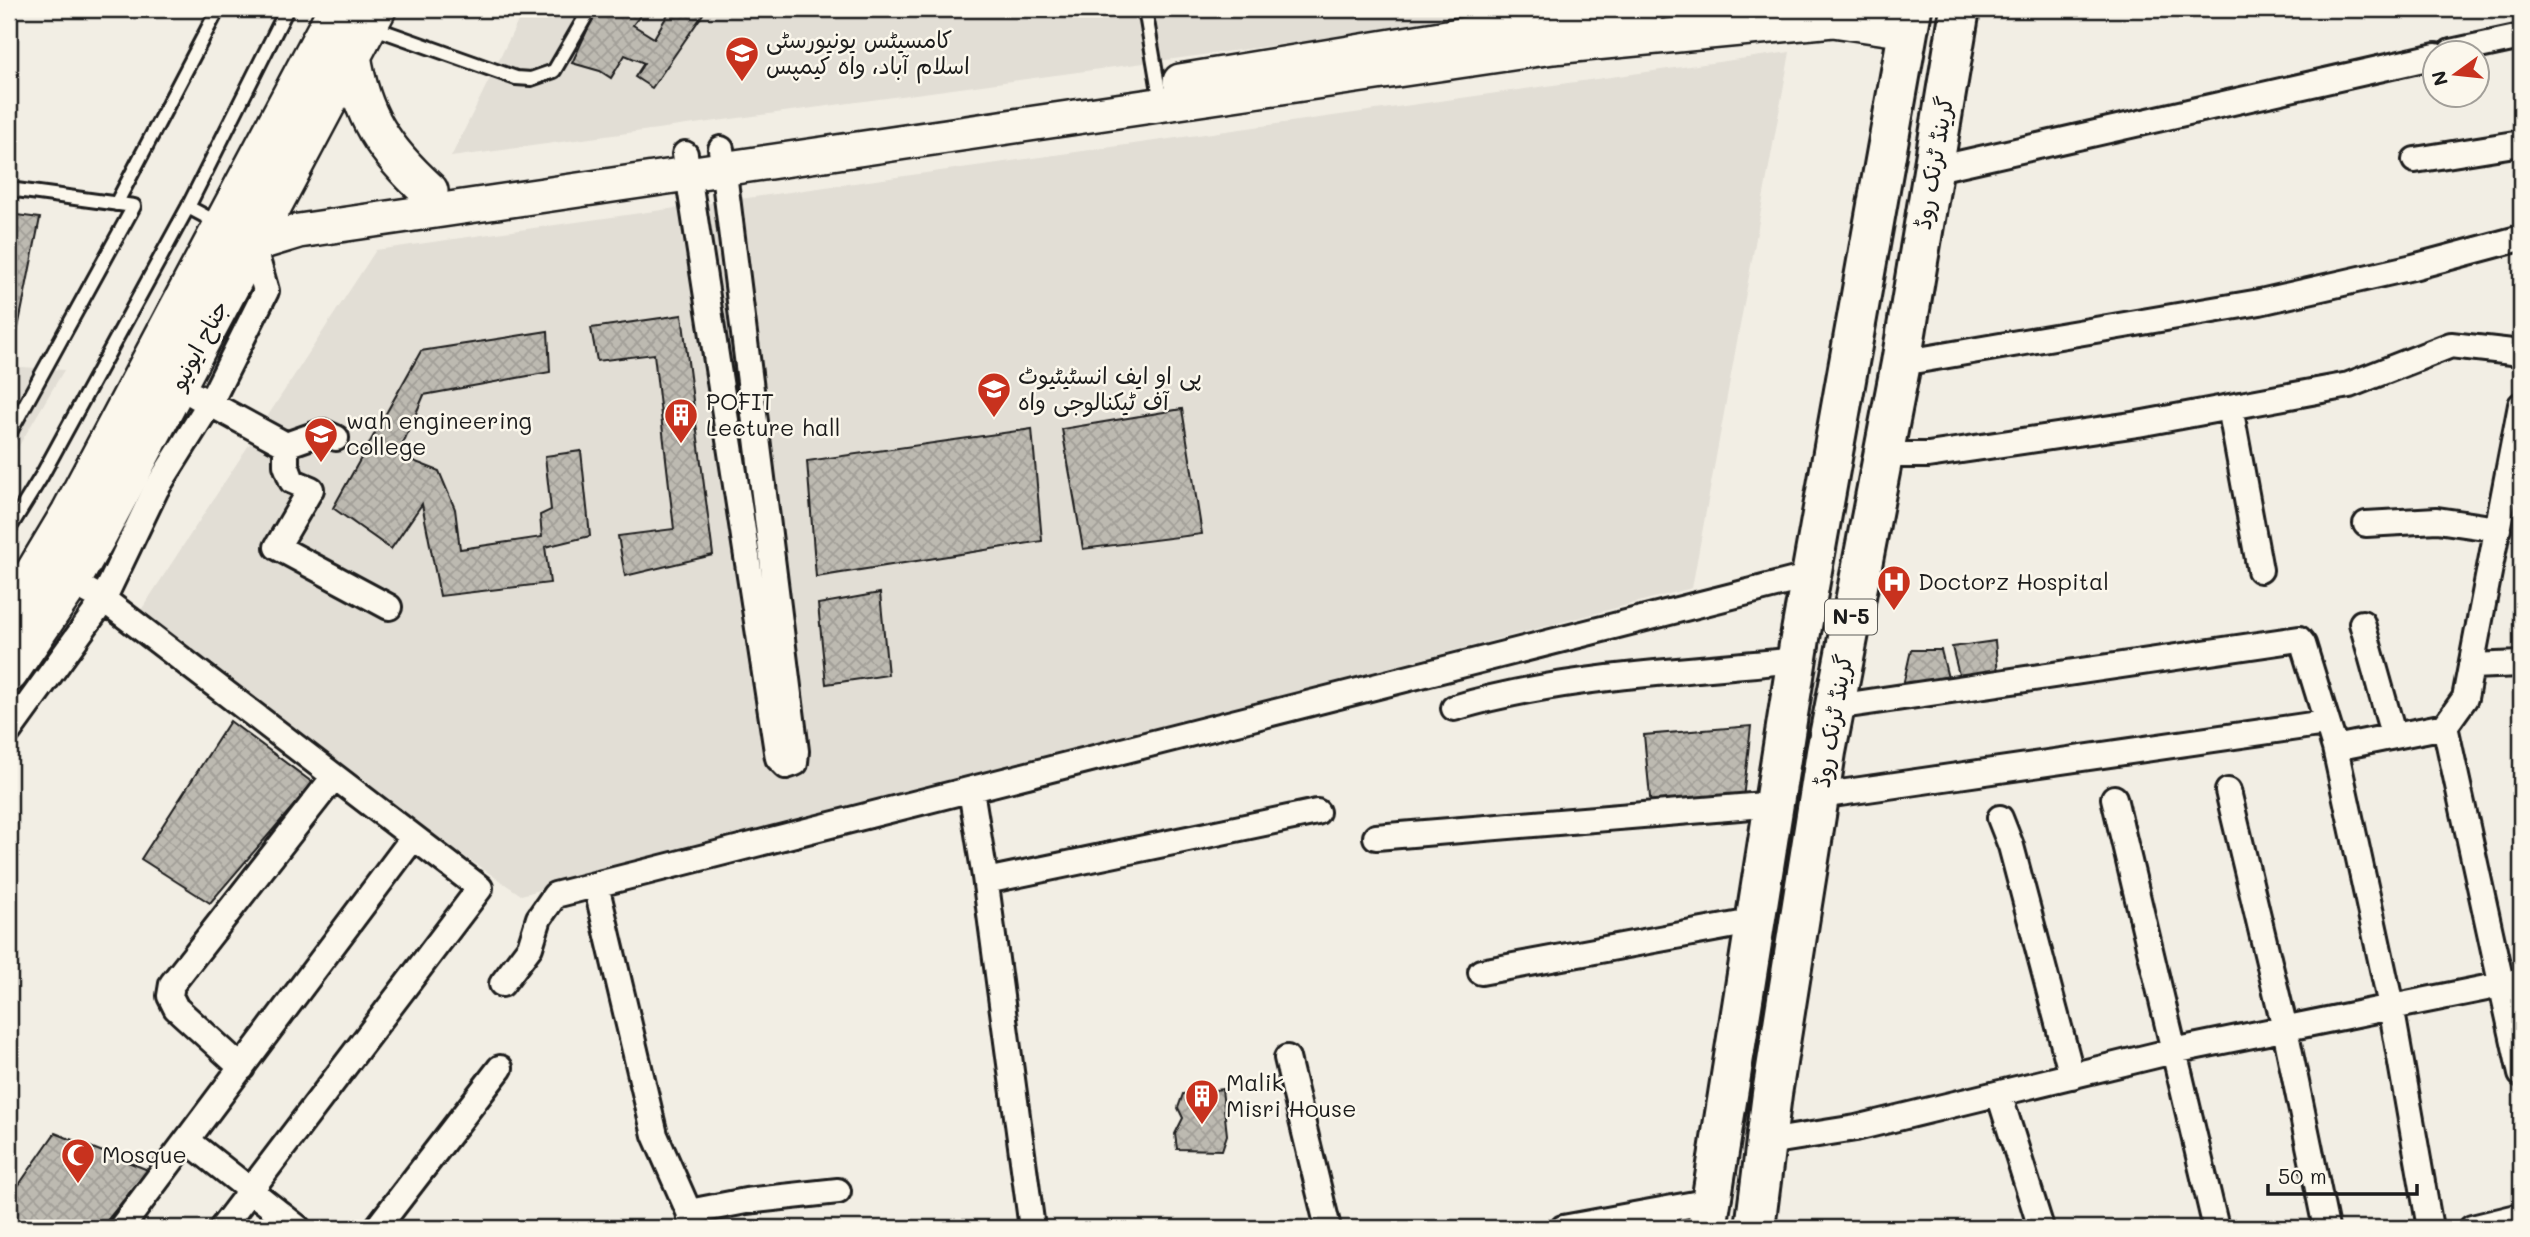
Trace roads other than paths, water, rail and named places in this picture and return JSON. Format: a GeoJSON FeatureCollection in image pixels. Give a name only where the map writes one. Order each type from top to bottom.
{"type":"FeatureCollection","features":[{"type":"Feature","properties":{"kind":"highway","name":"گرینڈ ٹرنک روڈ"},"geometry":{"type":"LineString","coordinates":[[1755,1228],[1819,796],[1901,362],[1939,130],[1963,9]]}},
{"type":"Feature","properties":{"kind":"highway","name":"گرینڈ ٹرنک روڈ"},"geometry":{"type":"LineString","coordinates":[[1709,1215],[1811,576],[1910,20]]}},
{"type":"Feature","properties":{"kind":"highway"},"geometry":{"type":"LineString","coordinates":[[1891,119],[1939,130]]}},
{"type":"Feature","properties":{"kind":"main road"},"geometry":{"type":"LineString","coordinates":[[359,25],[356,82],[368,118],[386,148],[430,202]]}},
{"type":"Feature","properties":{"kind":"main road","name":"جناح ایونیو"},"geometry":{"type":"LineString","coordinates":[[9,673],[71,582],[271,213],[359,25]]}},
{"type":"Feature","properties":{"kind":"main road","name":"جناح ایونیو"},"geometry":{"type":"LineString","coordinates":[[9,615],[70,513],[222,226],[359,25]]}},
{"type":"Feature","properties":{"kind":"street"},"geometry":{"type":"LineString","coordinates":[[1160,96],[1545,21],[1648,9]]}},
{"type":"Feature","properties":{"kind":"street"},"geometry":{"type":"LineString","coordinates":[[222,226],[271,213],[430,202],[1160,96],[1553,47],[1833,20],[1910,20]]}},
{"type":"Feature","properties":{"kind":"street"},"geometry":{"type":"LineString","coordinates":[[2492,43],[2521,37]]}},
{"type":"Feature","properties":{"kind":"street"},"geometry":{"type":"LineString","coordinates":[[1932,170],[2422,59]]}},
{"type":"Feature","properties":{"kind":"street"},"geometry":{"type":"LineString","coordinates":[[2415,160],[2521,143]]}},
{"type":"Feature","properties":{"kind":"street"},"geometry":{"type":"LineString","coordinates":[[687,165],[778,758],[786,766],[795,763],[796,751],[723,159]]}},
{"type":"Feature","properties":{"kind":"street"},"geometry":{"type":"LineString","coordinates":[[253,245],[299,231],[430,202]]}},
{"type":"Feature","properties":{"kind":"street"},"geometry":{"type":"LineString","coordinates":[[9,732],[103,599],[156,489],[210,403],[266,291],[253,245],[222,226]]}},
{"type":"Feature","properties":{"kind":"street"},"geometry":{"type":"LineString","coordinates":[[1901,362],[2260,302],[2413,267],[2521,238]]}},
{"type":"Feature","properties":{"kind":"street"},"geometry":{"type":"LineString","coordinates":[[1882,455],[1928,454],[2138,424],[2349,385],[2451,345],[2521,353]]}},
{"type":"Feature","properties":{"kind":"street"},"geometry":{"type":"LineString","coordinates":[[176,387],[286,445]]}},
{"type":"Feature","properties":{"kind":"street"},"geometry":{"type":"LineString","coordinates":[[2335,748],[2393,734],[2445,726],[2465,698],[2521,405]]}},
{"type":"Feature","properties":{"kind":"street"},"geometry":{"type":"LineString","coordinates":[[2230,407],[2260,570]]}},
{"type":"Feature","properties":{"kind":"street"},"geometry":{"type":"LineString","coordinates":[[286,445],[302,437],[323,432],[336,438]]}},
{"type":"Feature","properties":{"kind":"street"},"geometry":{"type":"LineString","coordinates":[[286,445],[286,465],[292,481],[311,489],[278,547],[389,607]]}},
{"type":"Feature","properties":{"kind":"street"},"geometry":{"type":"LineString","coordinates":[[2366,524],[2437,520],[2498,529]]}},
{"type":"Feature","properties":{"kind":"street"},"geometry":{"type":"LineString","coordinates":[[502,984],[530,947],[539,918],[555,895],[1811,576]]}},
{"type":"Feature","properties":{"kind":"street"},"geometry":{"type":"LineString","coordinates":[[71,582],[103,599],[480,888],[222,1228]]}},
{"type":"Feature","properties":{"kind":"street"},"geometry":{"type":"LineString","coordinates":[[2362,623],[2393,734]]}},
{"type":"Feature","properties":{"kind":"street"},"geometry":{"type":"LineString","coordinates":[[1835,707],[2299,639],[2303,644],[2325,723],[2335,748],[2391,1006],[2430,1228]]}},
{"type":"Feature","properties":{"kind":"street"},"geometry":{"type":"LineString","coordinates":[[1454,708],[1492,696],[1569,683],[1797,660]]}},
{"type":"Feature","properties":{"kind":"street"},"geometry":{"type":"LineString","coordinates":[[2471,666],[2521,664]]}},
{"type":"Feature","properties":{"kind":"street"},"geometry":{"type":"LineString","coordinates":[[1819,796],[2325,723]]}},
{"type":"Feature","properties":{"kind":"street"},"geometry":{"type":"LineString","coordinates":[[2445,726],[2512,983],[2521,1074]]}},
{"type":"Feature","properties":{"kind":"street"},"geometry":{"type":"LineString","coordinates":[[242,1068],[176,1008],[170,996],[172,984],[334,777]]}},
{"type":"Feature","properties":{"kind":"street"},"geometry":{"type":"LineString","coordinates":[[971,790],[986,881],[1032,1228]]}},
{"type":"Feature","properties":{"kind":"street"},"geometry":{"type":"LineString","coordinates":[[2228,791],[2285,1029],[2326,1228]]}},
{"type":"Feature","properties":{"kind":"street"},"geometry":{"type":"LineString","coordinates":[[2114,798],[2216,1228]]}},
{"type":"Feature","properties":{"kind":"street"},"geometry":{"type":"LineString","coordinates":[[1377,837],[1776,804]]}},
{"type":"Feature","properties":{"kind":"street"},"geometry":{"type":"LineString","coordinates":[[986,881],[1317,812]]}},
{"type":"Feature","properties":{"kind":"street"},"geometry":{"type":"LineString","coordinates":[[2000,818],[2011,846],[2072,1076]]}},
{"type":"Feature","properties":{"kind":"street"},"geometry":{"type":"LineString","coordinates":[[121,1228],[413,838]]}},
{"type":"Feature","properties":{"kind":"street"},"geometry":{"type":"LineString","coordinates":[[596,885],[655,1135],[691,1220],[746,1200],[838,1191]]}},
{"type":"Feature","properties":{"kind":"street"},"geometry":{"type":"LineString","coordinates":[[1481,972],[1757,921]]}},
{"type":"Feature","properties":{"kind":"street"},"geometry":{"type":"LineString","coordinates":[[1767,1142],[1856,1128],[2172,1051],[2512,983]]}},
{"type":"Feature","properties":{"kind":"street"},"geometry":{"type":"LineString","coordinates":[[1287,1058],[1328,1228]]}},
{"type":"Feature","properties":{"kind":"street"},"geometry":{"type":"LineString","coordinates":[[377,1228],[500,1068]]}},
{"type":"Feature","properties":{"kind":"street"},"geometry":{"type":"LineString","coordinates":[[1999,1094],[2041,1228]]}},
{"type":"Feature","properties":{"kind":"street"},"geometry":{"type":"LineString","coordinates":[[188,1141],[298,1228]]}},
{"type":"Feature","properties":{"kind":"street"},"geometry":{"type":"LineString","coordinates":[[1563,1228],[1709,1215]]}},
{"type":"Feature","properties":{"kind":"street"},"geometry":{"type":"LineString","coordinates":[[2472,1228],[2521,1216]]}},
{"type":"Feature","properties":{"kind":"lane"},"geometry":{"type":"LineString","coordinates":[[116,204],[218,9]]}},
{"type":"Feature","properties":{"kind":"lane"},"geometry":{"type":"LineString","coordinates":[[9,529],[52,456],[188,207],[288,9]]}},
{"type":"Feature","properties":{"kind":"lane"},"geometry":{"type":"LineString","coordinates":[[359,25],[516,78],[531,79],[554,71],[590,9]]}},
{"type":"Feature","properties":{"kind":"lane"},"geometry":{"type":"LineString","coordinates":[[1145,9],[1160,96]]}},
{"type":"Feature","properties":{"kind":"lane"},"geometry":{"type":"LineString","coordinates":[[9,189],[134,206],[9,433]]}},
{"type":"Feature","properties":{"kind":"lane"},"geometry":{"type":"LineString","coordinates":[[188,207],[222,226]]}},
{"type":"Feature","properties":{"kind":"place","name":"کامسیٹس یونیورسٹی اسلام آباد، واہ کیمپس"},"geometry":{"type":"Point","coordinates":[742,83]}},
{"type":"Feature","properties":{"kind":"place","name":"پی او ایف انسٹیٹیوٹ آف ٹیکنالوجی واہ"},"geometry":{"type":"Point","coordinates":[994,419]}},
{"type":"Feature","properties":{"kind":"place","name":"POFIT Lecture hall"},"geometry":{"type":"Point","coordinates":[681,445]}},
{"type":"Feature","properties":{"kind":"place","name":"wah engineering college"},"geometry":{"type":"Point","coordinates":[321,464]}},
{"type":"Feature","properties":{"kind":"place","name":"Doctorz Hospital"},"geometry":{"type":"Point","coordinates":[1894,612]}},
{"type":"Feature","properties":{"kind":"place","name":"Malik Misri House"},"geometry":{"type":"Point","coordinates":[1202,1126]}},
{"type":"Feature","properties":{"kind":"place","name":"Mosque"},"geometry":{"type":"Point","coordinates":[78,1185]}}]}
